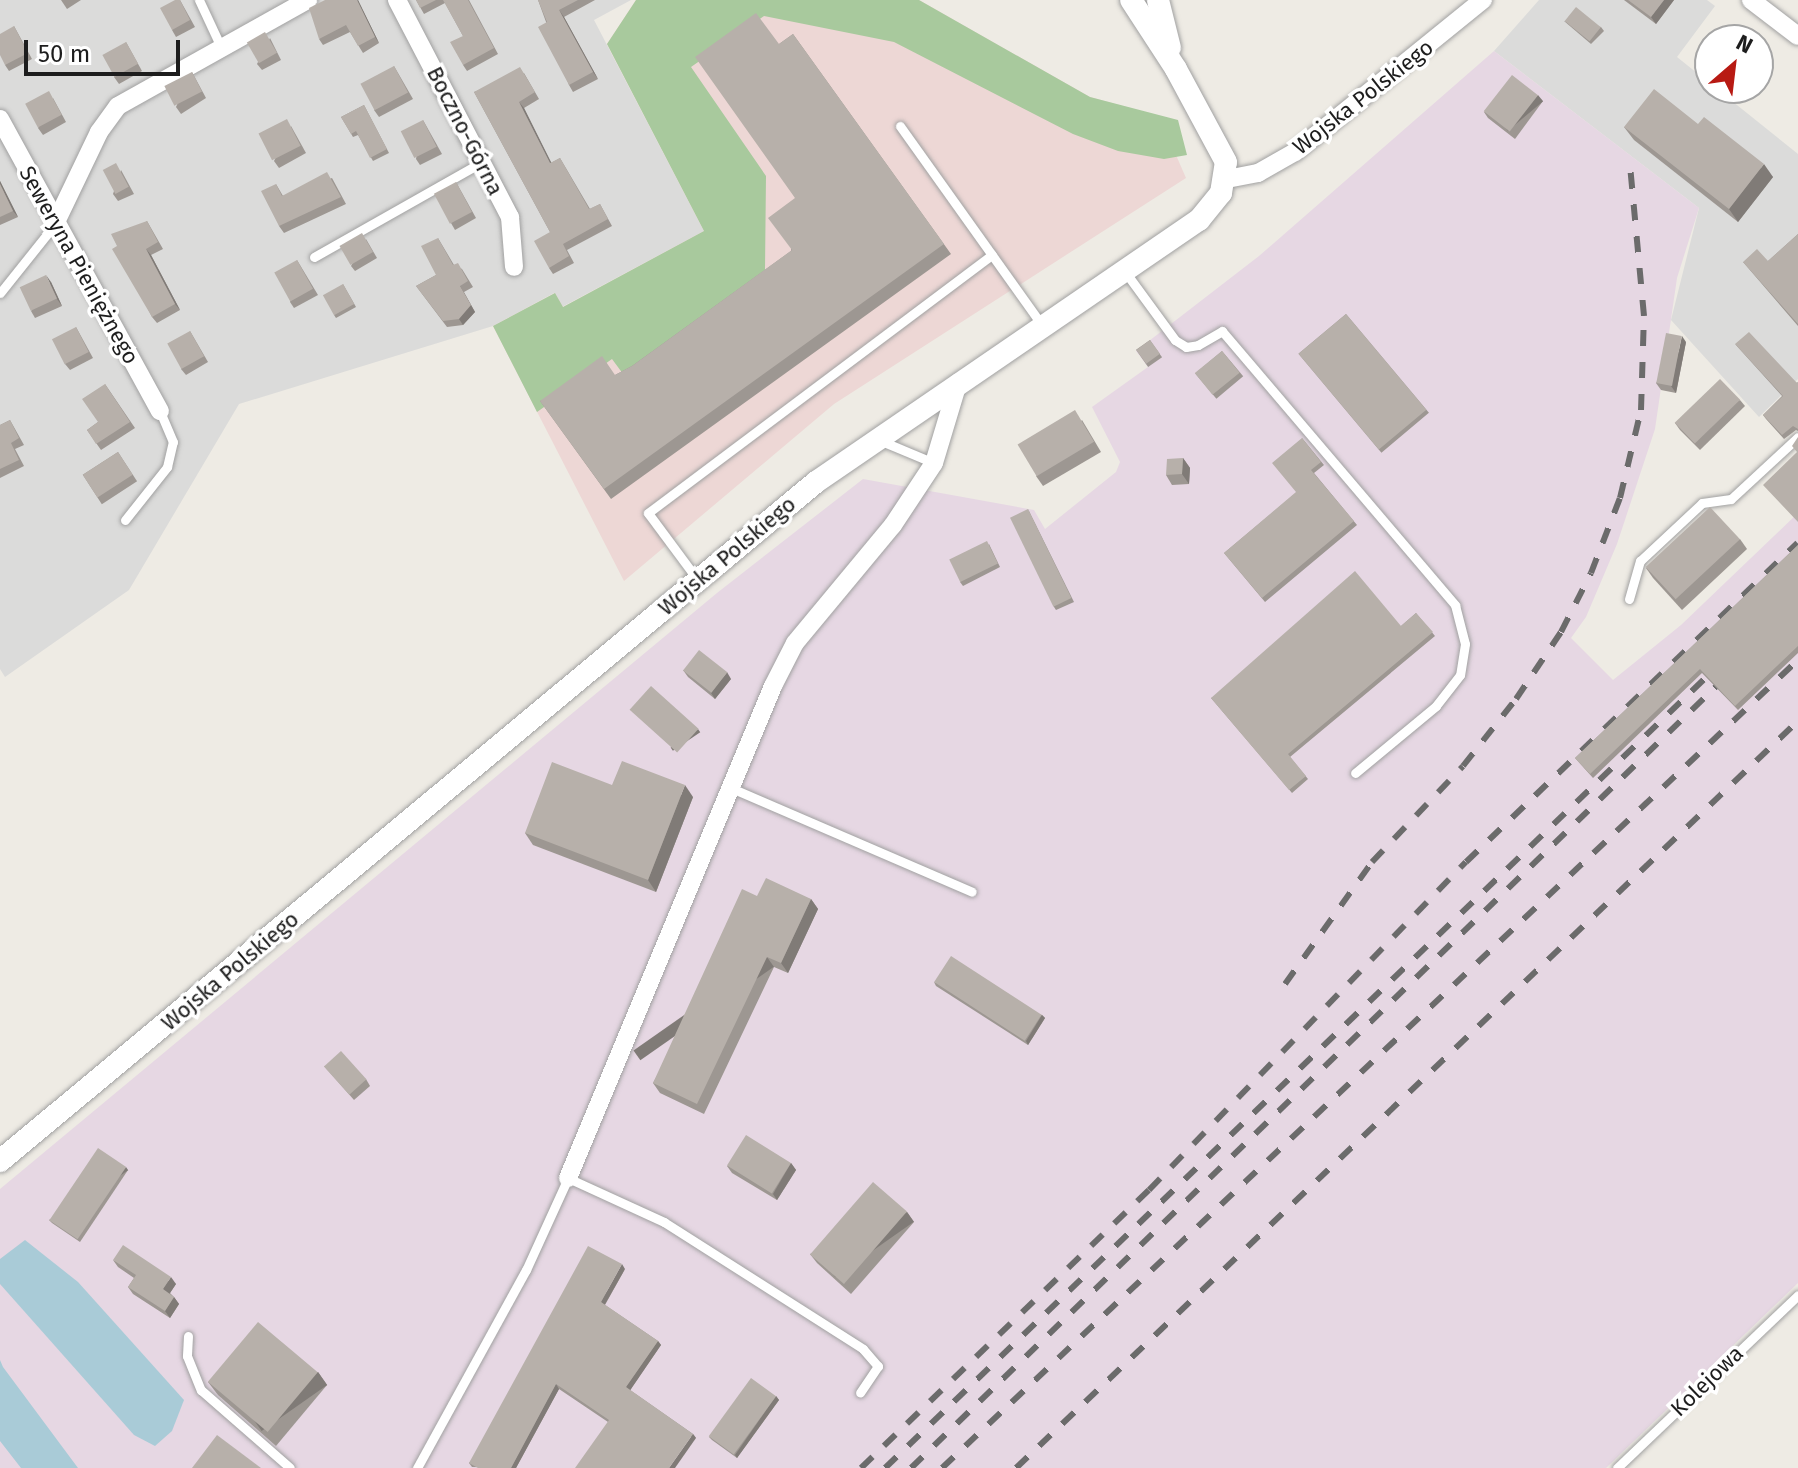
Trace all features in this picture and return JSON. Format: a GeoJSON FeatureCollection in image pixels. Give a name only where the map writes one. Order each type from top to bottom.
{"type":"FeatureCollection","features":[{"type":"Feature","properties":{"kind":"street"},"geometry":{"type":"LineString","coordinates":[[55,224],[99,132],[118,106],[220,45],[308,0]]}},
{"type":"Feature","properties":{"kind":"street","name":"Boczno-Górna"},"geometry":{"type":"LineString","coordinates":[[397,0],[510,217],[514,267]]}},
{"type":"Feature","properties":{"kind":"street"},"geometry":{"type":"LineString","coordinates":[[1131,0],[1176,69],[1226,162],[1227,179]]}},
{"type":"Feature","properties":{"kind":"street"},"geometry":{"type":"LineString","coordinates":[[1158,0],[1176,69]]}},
{"type":"Feature","properties":{"kind":"street","name":"Wojska Polskiego"},"geometry":{"type":"LineString","coordinates":[[0,1161],[698,580],[876,439],[1126,273],[1199,220],[1227,179],[1258,173],[1295,152],[1483,0]]}},
{"type":"Feature","properties":{"kind":"street"},"geometry":{"type":"LineString","coordinates":[[1751,0],[1798,36]]}},
{"type":"Feature","properties":{"kind":"street","name":"Seweryna Pieniężnego"},"geometry":{"type":"LineString","coordinates":[[0,119],[160,411]]}},
{"type":"Feature","properties":{"kind":"street"},"geometry":{"type":"LineString","coordinates":[[568,1178],[795,643],[893,525],[934,463],[958,383]]}},
{"type":"Feature","properties":{"kind":"lane"},"geometry":{"type":"LineString","coordinates":[[199,0],[220,45]]}},
{"type":"Feature","properties":{"kind":"lane"},"geometry":{"type":"LineString","coordinates":[[900,126],[1043,327]]}},
{"type":"Feature","properties":{"kind":"lane"},"geometry":{"type":"LineString","coordinates":[[314,257],[482,162]]}},
{"type":"Feature","properties":{"kind":"lane"},"geometry":{"type":"LineString","coordinates":[[0,293],[55,224]]}},
{"type":"Feature","properties":{"kind":"lane"},"geometry":{"type":"LineString","coordinates":[[698,580],[648,513],[992,255]]}},
{"type":"Feature","properties":{"kind":"lane"},"geometry":{"type":"LineString","coordinates":[[1126,273],[1175,340],[1186,347],[1198,345],[1222,331],[1455,605],[1465,644],[1460,675],[1436,706],[1355,773]]}},
{"type":"Feature","properties":{"kind":"lane"},"geometry":{"type":"LineString","coordinates":[[125,520],[167,467],[173,442],[160,411]]}},
{"type":"Feature","properties":{"kind":"lane"},"geometry":{"type":"LineString","coordinates":[[1629,599],[1640,561],[1702,503],[1731,499],[1798,437]]}},
{"type":"Feature","properties":{"kind":"lane"},"geometry":{"type":"LineString","coordinates":[[876,439],[934,463]]}},
{"type":"Feature","properties":{"kind":"lane"},"geometry":{"type":"LineString","coordinates":[[731,788],[972,892]]}},
{"type":"Feature","properties":{"kind":"lane"},"geometry":{"type":"LineString","coordinates":[[417,1468],[526,1270],[568,1178],[664,1222],[863,1349],[878,1366],[860,1393]]}},
{"type":"Feature","properties":{"kind":"lane","name":"Kolejowa"},"geometry":{"type":"LineString","coordinates":[[1617,1468],[1798,1295]]}},
{"type":"Feature","properties":{"kind":"lane"},"geometry":{"type":"LineString","coordinates":[[188,1336],[187,1356],[201,1390],[290,1468]]}},
{"type":"Feature","properties":{"kind":"shaded area"},"geometry":{"type":"Polygon","coordinates":[[[0,0],[631,0],[594,20],[704,231],[562,307],[554,293],[493,326],[239,404],[129,590],[5,677],[0,669],[0,0]]]}},
{"type":"Feature","properties":{"kind":"shaded area"},"geometry":{"type":"Polygon","coordinates":[[[636,0],[919,0],[1090,97],[1159,116],[1186,178],[834,404],[624,581],[493,326],[555,293],[563,307],[704,231],[607,44],[636,0]]]}},
{"type":"Feature","properties":{"kind":"shaded area"},"geometry":{"type":"Polygon","coordinates":[[[1539,0],[1707,0],[1715,6],[1702,24],[1694,24],[1694,34],[1677,57],[1694,71],[1694,104],[1736,104],[1798,154],[1798,379],[1759,417],[1671,320],[1699,208],[1494,51],[1539,0]]]}},
{"type":"Feature","properties":{"kind":"shaded area"},"geometry":{"type":"Polygon","coordinates":[[[1494,51],[1699,208],[1677,278],[1655,429],[1617,544],[1586,617],[1571,638],[1613,680],[1681,625],[1798,513],[1798,1283],[1606,1468],[0,1468],[0,1189],[717,593],[863,479],[1034,510],[1045,529],[1116,472],[1120,462],[1092,407],[1148,367],[1136,351],[1259,256],[1494,51]]]}},
{"type":"Feature","properties":{"kind":"green space"},"geometry":{"type":"Polygon","coordinates":[[[636,0],[919,0],[1090,97],[1178,120],[1187,155],[1164,159],[1118,151],[1073,134],[894,42],[764,16],[691,67],[766,176],[765,270],[626,378],[612,359],[537,412],[493,326],[555,293],[563,307],[704,231],[607,44],[636,0]]]}},
{"type":"Feature","properties":{"kind":"water"},"geometry":{"type":"Polygon","coordinates":[[[25,1240],[78,1282],[184,1400],[172,1431],[155,1446],[134,1435],[0,1284],[0,1259],[25,1240]]]}},
{"type":"Feature","properties":{"kind":"water"},"geometry":{"type":"Polygon","coordinates":[[[0,1360],[78,1468],[21,1468],[0,1441],[0,1360]]]}},
{"type":"Feature","properties":{"kind":"building"},"geometry":{"type":"Polygon","coordinates":[[[180,0],[190,20],[172,30],[160,8],[180,0]]]}},
{"type":"Feature","properties":{"kind":"building"},"geometry":{"type":"Polygon","coordinates":[[[325,0],[357,0],[375,37],[358,46],[346,25],[319,39],[309,8],[325,0]]]}},
{"type":"Feature","properties":{"kind":"building"},"geometry":{"type":"Polygon","coordinates":[[[416,0],[436,0],[420,8],[416,0]]]}},
{"type":"Feature","properties":{"kind":"building"},"geometry":{"type":"Polygon","coordinates":[[[443,0],[468,0],[494,48],[463,65],[450,42],[463,36],[443,0]]]}},
{"type":"Feature","properties":{"kind":"building"},"geometry":{"type":"Polygon","coordinates":[[[538,0],[578,0],[559,10],[593,72],[569,85],[538,27],[547,22],[538,0]]]}},
{"type":"Feature","properties":{"kind":"building"},"geometry":{"type":"Polygon","coordinates":[[[1628,0],[1664,0],[1651,17],[1628,0]]]}},
{"type":"Feature","properties":{"kind":"building"},"geometry":{"type":"Polygon","coordinates":[[[1576,7],[1601,27],[1590,41],[1565,21],[1576,7]]]}},
{"type":"Feature","properties":{"kind":"building"},"geometry":{"type":"Polygon","coordinates":[[[756,13],[779,44],[793,34],[944,244],[604,489],[540,401],[602,356],[615,375],[632,366],[792,250],[768,218],[795,198],[695,57],[756,13]]]}},
{"type":"Feature","properties":{"kind":"building"},"geometry":{"type":"Polygon","coordinates":[[[14,26],[28,53],[5,65],[0,55],[0,34],[14,26]]]}},
{"type":"Feature","properties":{"kind":"building"},"geometry":{"type":"Polygon","coordinates":[[[265,32],[277,53],[259,63],[247,42],[265,32]]]}},
{"type":"Feature","properties":{"kind":"building"},"geometry":{"type":"Polygon","coordinates":[[[126,42],[138,64],[115,77],[102,55],[126,42]]]}},
{"type":"Feature","properties":{"kind":"building"},"geometry":{"type":"Polygon","coordinates":[[[394,66],[408,92],[375,110],[360,84],[394,66]]]}},
{"type":"Feature","properties":{"kind":"building"},"geometry":{"type":"Polygon","coordinates":[[[520,67],[535,92],[519,102],[550,163],[560,158],[589,209],[600,204],[608,219],[563,244],[569,256],[549,268],[534,241],[550,232],[474,92],[520,67]]]}},
{"type":"Feature","properties":{"kind":"building"},"geometry":{"type":"Polygon","coordinates":[[[192,72],[202,92],[174,106],[164,86],[192,72]]]}},
{"type":"Feature","properties":{"kind":"building"},"geometry":{"type":"Polygon","coordinates":[[[1512,75],[1538,95],[1510,132],[1484,111],[1512,75]]]}},
{"type":"Feature","properties":{"kind":"building"},"geometry":{"type":"Polygon","coordinates":[[[1654,89],[1698,124],[1704,117],[1764,164],[1729,209],[1624,127],[1654,89]]]}},
{"type":"Feature","properties":{"kind":"building"},"geometry":{"type":"Polygon","coordinates":[[[49,91],[62,115],[38,128],[25,104],[49,91]]]}},
{"type":"Feature","properties":{"kind":"building"},"geometry":{"type":"Polygon","coordinates":[[[364,105],[387,149],[370,158],[356,131],[351,134],[341,117],[364,105]]]}},
{"type":"Feature","properties":{"kind":"building"},"geometry":{"type":"Polygon","coordinates":[[[287,119],[301,146],[272,160],[258,134],[287,119]]]}},
{"type":"Feature","properties":{"kind":"building"},"geometry":{"type":"Polygon","coordinates":[[[423,120],[437,147],[414,158],[401,131],[423,120]]]}},
{"type":"Feature","properties":{"kind":"building"},"geometry":{"type":"Polygon","coordinates":[[[116,163],[129,187],[115,194],[103,170],[116,163]]]}},
{"type":"Feature","properties":{"kind":"building"},"geometry":{"type":"Polygon","coordinates":[[[327,172],[341,197],[279,226],[261,191],[276,184],[282,196],[327,172]]]}},
{"type":"Feature","properties":{"kind":"building"},"geometry":{"type":"Polygon","coordinates":[[[456,182],[472,212],[450,224],[434,194],[456,182]]]}},
{"type":"Feature","properties":{"kind":"building"},"geometry":{"type":"Polygon","coordinates":[[[0,184],[13,211],[0,217],[0,184]]]}},
{"type":"Feature","properties":{"kind":"building"},"geometry":{"type":"Polygon","coordinates":[[[147,221],[158,242],[146,249],[175,304],[152,317],[112,249],[117,246],[111,234],[147,221]]]}},
{"type":"Feature","properties":{"kind":"building"},"geometry":{"type":"Polygon","coordinates":[[[362,233],[373,252],[350,265],[339,246],[362,233]]]}},
{"type":"Feature","properties":{"kind":"building"},"geometry":{"type":"Polygon","coordinates":[[[1798,234],[1798,324],[1743,262],[1757,249],[1768,261],[1798,234]]]}},
{"type":"Feature","properties":{"kind":"building"},"geometry":{"type":"Polygon","coordinates":[[[438,238],[453,265],[458,263],[468,281],[460,286],[471,305],[459,319],[443,321],[416,286],[436,275],[421,246],[438,238]]]}},
{"type":"Feature","properties":{"kind":"building"},"geometry":{"type":"Polygon","coordinates":[[[297,260],[313,289],[290,301],[274,273],[297,260]]]}},
{"type":"Feature","properties":{"kind":"building"},"geometry":{"type":"Polygon","coordinates":[[[46,275],[57,299],[31,311],[20,287],[46,275]]]}},
{"type":"Feature","properties":{"kind":"building"},"geometry":{"type":"Polygon","coordinates":[[[343,284],[354,304],[334,315],[323,295],[343,284]]]}},
{"type":"Feature","properties":{"kind":"building"},"geometry":{"type":"Polygon","coordinates":[[[1346,314],[1426,410],[1379,450],[1299,354],[1346,314]]]}},
{"type":"Feature","properties":{"kind":"building"},"geometry":{"type":"Polygon","coordinates":[[[76,327],[89,352],[65,364],[52,339],[76,327]]]}},
{"type":"Feature","properties":{"kind":"building"},"geometry":{"type":"Polygon","coordinates":[[[190,331],[204,356],[181,369],[167,344],[190,331]]]}},
{"type":"Feature","properties":{"kind":"building"},"geometry":{"type":"Polygon","coordinates":[[[1749,332],[1798,382],[1798,429],[1793,426],[1782,435],[1763,415],[1783,396],[1735,344],[1749,332]]]}},
{"type":"Feature","properties":{"kind":"building"},"geometry":{"type":"Polygon","coordinates":[[[1666,333],[1682,336],[1672,386],[1656,383],[1666,333]]]}},
{"type":"Feature","properties":{"kind":"building"},"geometry":{"type":"Polygon","coordinates":[[[1150,340],[1160,354],[1146,364],[1136,350],[1150,340]]]}},
{"type":"Feature","properties":{"kind":"building"},"geometry":{"type":"Polygon","coordinates":[[[1222,351],[1240,373],[1212,395],[1195,373],[1222,351]]]}},
{"type":"Feature","properties":{"kind":"building"},"geometry":{"type":"Polygon","coordinates":[[[1720,379],[1740,400],[1695,444],[1675,423],[1720,379]]]}},
{"type":"Feature","properties":{"kind":"building"},"geometry":{"type":"Polygon","coordinates":[[[105,384],[130,422],[96,444],[87,430],[98,422],[82,399],[105,384]]]}},
{"type":"Feature","properties":{"kind":"building"},"geometry":{"type":"Polygon","coordinates":[[[1075,410],[1094,442],[1037,476],[1018,445],[1075,410]]]}},
{"type":"Feature","properties":{"kind":"building"},"geometry":{"type":"Polygon","coordinates":[[[10,420],[19,438],[11,443],[19,460],[0,469],[0,425],[10,420]]]}},
{"type":"Feature","properties":{"kind":"building"},"geometry":{"type":"Polygon","coordinates":[[[1798,437],[1798,522],[1763,485],[1797,452],[1792,446],[1798,437]]]}},
{"type":"Feature","properties":{"kind":"building"},"geometry":{"type":"Polygon","coordinates":[[[1302,438],[1321,462],[1311,470],[1354,521],[1262,598],[1224,553],[1296,492],[1272,463],[1302,438]]]}},
{"type":"Feature","properties":{"kind":"building"},"geometry":{"type":"Polygon","coordinates":[[[118,452],[133,475],[97,498],[83,475],[118,452]]]}},
{"type":"Feature","properties":{"kind":"building"},"geometry":{"type":"Polygon","coordinates":[[[1183,458],[1182,474],[1166,475],[1167,459],[1183,458]]]}},
{"type":"Feature","properties":{"kind":"building"},"geometry":{"type":"Polygon","coordinates":[[[1710,507],[1740,539],[1676,599],[1646,567],[1710,507]]]}},
{"type":"Feature","properties":{"kind":"building"},"geometry":{"type":"Polygon","coordinates":[[[1028,509],[1071,598],[1053,607],[1010,518],[1028,509]]]}},
{"type":"Feature","properties":{"kind":"building"},"geometry":{"type":"Polygon","coordinates":[[[987,541],[998,563],[960,582],[949,559],[987,541]]]}},
{"type":"Feature","properties":{"kind":"building"},"geometry":{"type":"Polygon","coordinates":[[[1798,545],[1798,646],[1735,706],[1700,669],[1590,774],[1575,758],[1798,545]]]}},
{"type":"Feature","properties":{"kind":"building"},"geometry":{"type":"Polygon","coordinates":[[[1355,571],[1401,626],[1416,613],[1433,632],[1288,754],[1306,776],[1289,790],[1211,698],[1355,571]]]}},
{"type":"Feature","properties":{"kind":"building"},"geometry":{"type":"Polygon","coordinates":[[[699,650],[727,672],[711,693],[683,670],[699,650]]]}},
{"type":"Feature","properties":{"kind":"building"},"geometry":{"type":"Polygon","coordinates":[[[651,686],[699,729],[677,753],[630,710],[651,686]]]}},
{"type":"Feature","properties":{"kind":"building"},"geometry":{"type":"Polygon","coordinates":[[[622,761],[685,785],[648,880],[525,833],[552,762],[612,785],[622,761]]]}},
{"type":"Feature","properties":{"kind":"building"},"geometry":{"type":"Polygon","coordinates":[[[766,878],[811,899],[781,963],[767,957],[697,1104],[653,1083],[742,889],[757,896],[766,878]]]}},
{"type":"Feature","properties":{"kind":"building"},"geometry":{"type":"Polygon","coordinates":[[[951,956],[1042,1015],[1025,1041],[934,982],[951,956]]]}},
{"type":"Feature","properties":{"kind":"building"},"geometry":{"type":"Polygon","coordinates":[[[341,1051],[366,1079],[349,1095],[324,1066],[341,1051]]]}},
{"type":"Feature","properties":{"kind":"building"},"geometry":{"type":"Polygon","coordinates":[[[746,1135],[791,1163],[772,1194],[727,1166],[746,1135]]]}},
{"type":"Feature","properties":{"kind":"building"},"geometry":{"type":"Polygon","coordinates":[[[98,1148],[126,1167],[78,1239],[49,1220],[98,1148]]]}},
{"type":"Feature","properties":{"kind":"building"},"geometry":{"type":"Polygon","coordinates":[[[873,1182],[907,1212],[844,1284],[810,1254],[873,1182]]]}},
{"type":"Feature","properties":{"kind":"building"},"geometry":{"type":"Polygon","coordinates":[[[123,1245],[171,1277],[163,1289],[174,1297],[165,1311],[128,1287],[136,1275],[113,1260],[123,1245]]]}},
{"type":"Feature","properties":{"kind":"building"},"geometry":{"type":"Polygon","coordinates":[[[588,1246],[622,1264],[601,1302],[658,1341],[626,1387],[693,1434],[669,1468],[575,1468],[609,1420],[556,1384],[511,1468],[478,1468],[469,1463],[588,1246]]]}},
{"type":"Feature","properties":{"kind":"building"},"geometry":{"type":"Polygon","coordinates":[[[258,1322],[318,1372],[268,1432],[208,1382],[258,1322]]]}},
{"type":"Feature","properties":{"kind":"building"},"geometry":{"type":"Polygon","coordinates":[[[751,1378],[776,1396],[734,1454],[709,1436],[751,1378]]]}},
{"type":"Feature","properties":{"kind":"building"},"geometry":{"type":"Polygon","coordinates":[[[217,1435],[261,1468],[192,1468],[217,1435]]]}},
{"type":"Feature","properties":{"kind":"railway"},"geometry":{"type":"LineString","coordinates":[[1285,984],[1372,862],[1463,766],[1516,699],[1561,632],[1591,573],[1620,498],[1641,410],[1644,316],[1630,164]]}},
{"type":"Feature","properties":{"kind":"railway"},"geometry":{"type":"LineString","coordinates":[[861,1468],[1149,1190],[1466,862],[1798,543]]}},
{"type":"Feature","properties":{"kind":"railway"},"geometry":{"type":"LineString","coordinates":[[942,1468],[1798,660]]}},
{"type":"Feature","properties":{"kind":"railway"},"geometry":{"type":"LineString","coordinates":[[885,1468],[1723,661]]}},
{"type":"Feature","properties":{"kind":"railway"},"geometry":{"type":"LineString","coordinates":[[911,1468],[1731,672]]}},
{"type":"Feature","properties":{"kind":"railway"},"geometry":{"type":"LineString","coordinates":[[1016,1468],[1798,721]]}}]}
